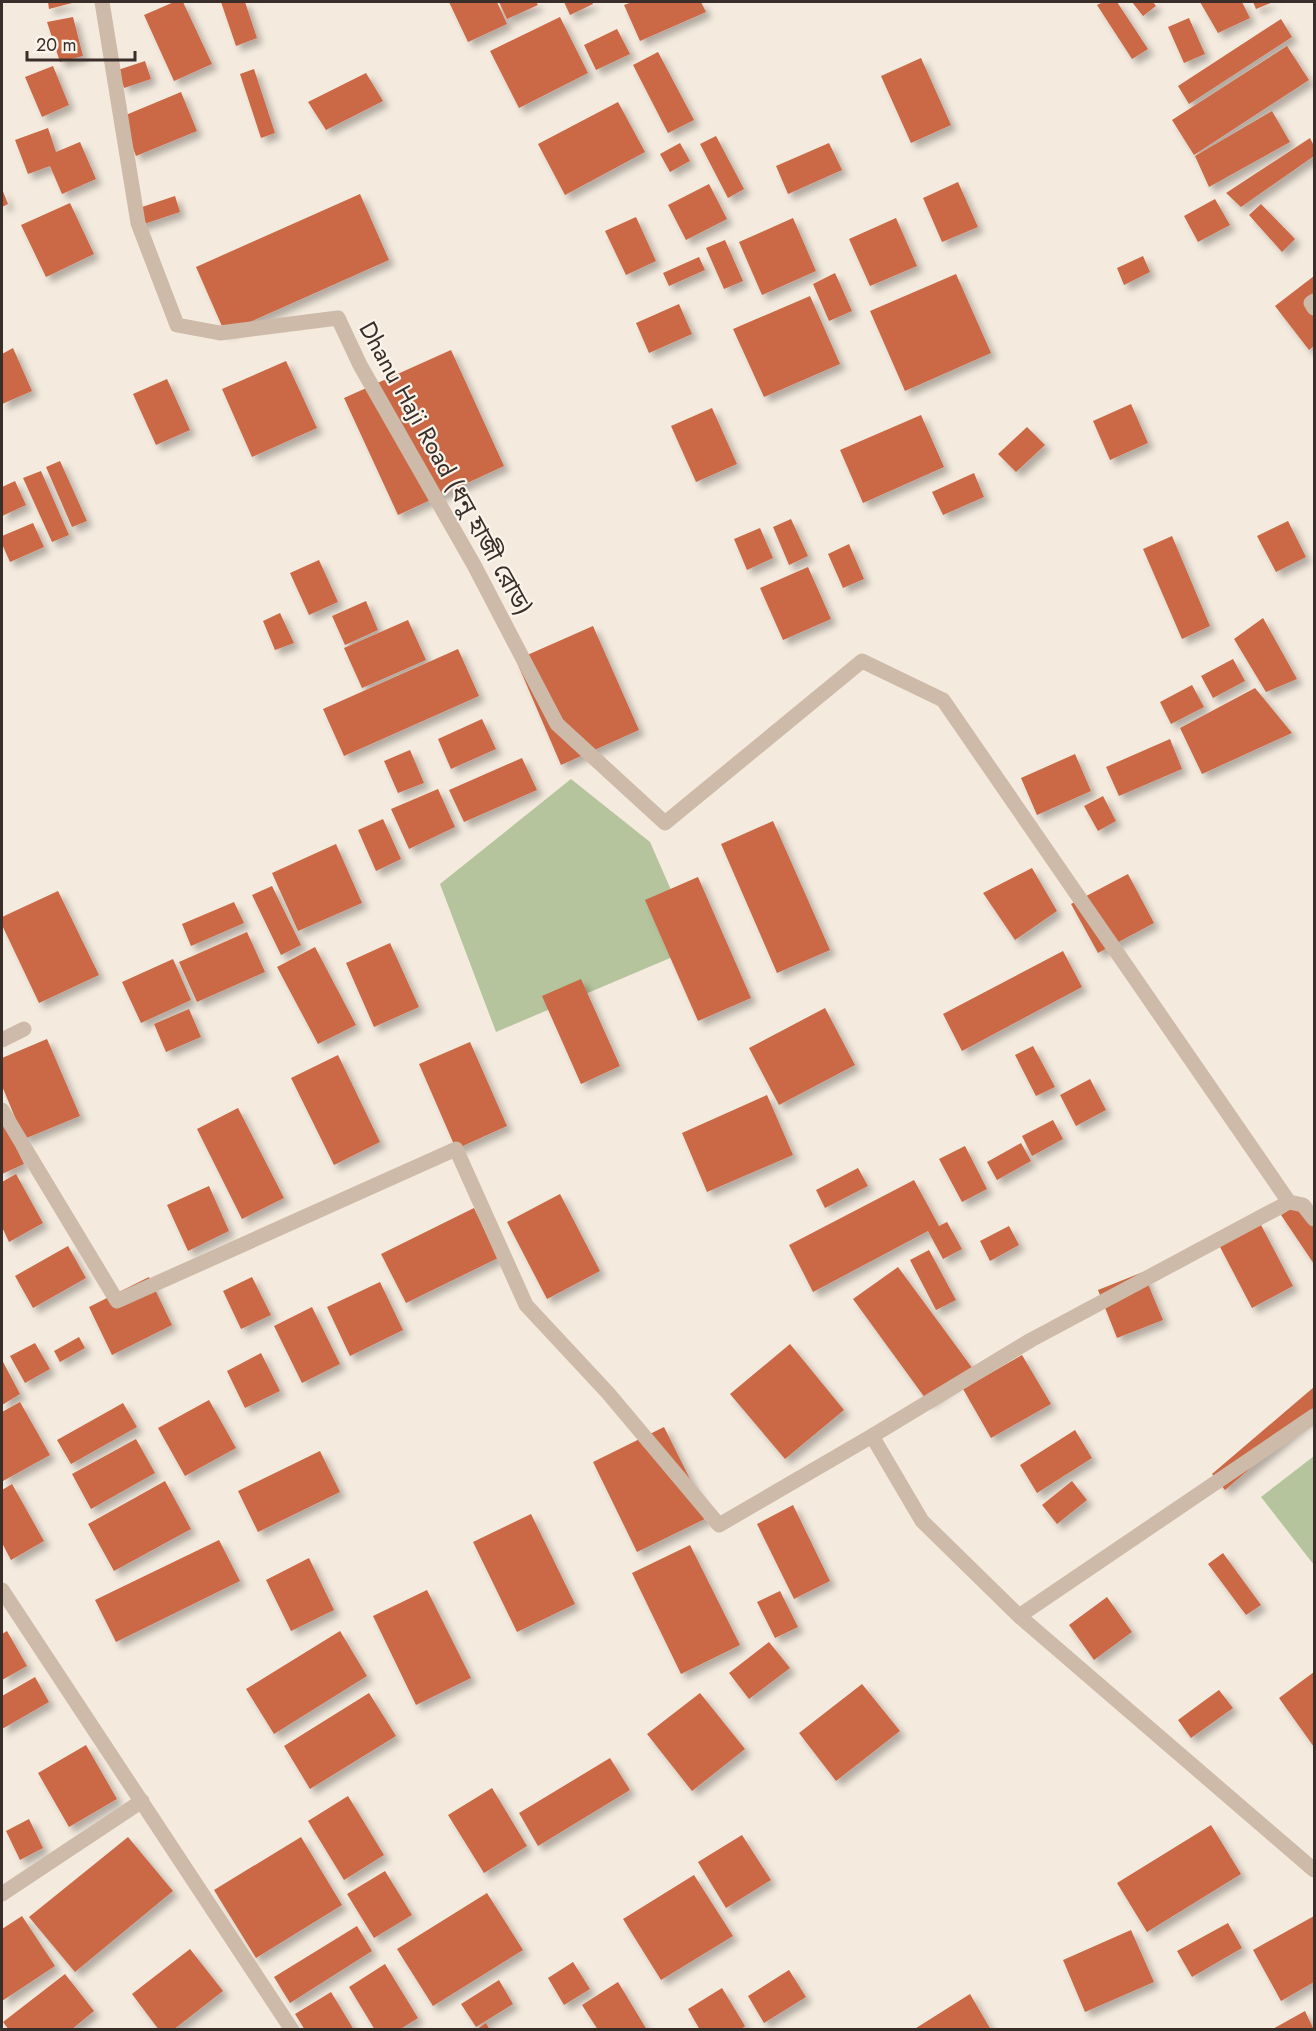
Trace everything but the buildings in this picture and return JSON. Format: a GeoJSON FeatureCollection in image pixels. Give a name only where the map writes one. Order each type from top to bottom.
{"type":"FeatureCollection","features":[{"type":"Feature","properties":{"kind":"street","name":"Dhanu Haji Road (ধনু হাজী রোড)"},"geometry":{"type":"LineString","coordinates":[[102,2],[138,223],[177,325],[220,333],[338,318],[360,365],[474,565],[557,724],[665,823],[862,661],[943,700],[1288,1202]]}},
{"type":"Feature","properties":{"kind":"street"},"geometry":{"type":"LineString","coordinates":[[1314,302],[1311,303],[1314,308]]}},
{"type":"Feature","properties":{"kind":"street"},"geometry":{"type":"LineString","coordinates":[[2,1040],[24,1029]]}},
{"type":"Feature","properties":{"kind":"street"},"geometry":{"type":"LineString","coordinates":[[2,1110],[117,1301],[456,1149],[526,1305],[608,1393],[719,1525],[1031,1340],[1288,1202],[1303,1205],[1314,1219]]}},
{"type":"Feature","properties":{"kind":"street"},"geometry":{"type":"LineString","coordinates":[[1019,1616],[1314,1416]]}},
{"type":"Feature","properties":{"kind":"street"},"geometry":{"type":"LineString","coordinates":[[872,1436],[922,1521],[1019,1616],[1314,1870]]}},
{"type":"Feature","properties":{"kind":"street"},"geometry":{"type":"LineString","coordinates":[[2,1590],[292,2030]]}},
{"type":"Feature","properties":{"kind":"street"},"geometry":{"type":"LineString","coordinates":[[2,1894],[142,1801]]}},
{"type":"Feature","properties":{"kind":"green space"},"geometry":{"type":"Polygon","coordinates":[[[571,779],[650,842],[696,947],[496,1032],[440,884],[571,779]]]}},
{"type":"Feature","properties":{"kind":"green space"},"geometry":{"type":"Polygon","coordinates":[[[1314,1456],[1314,1565],[1261,1497],[1314,1456]]]}}]}
